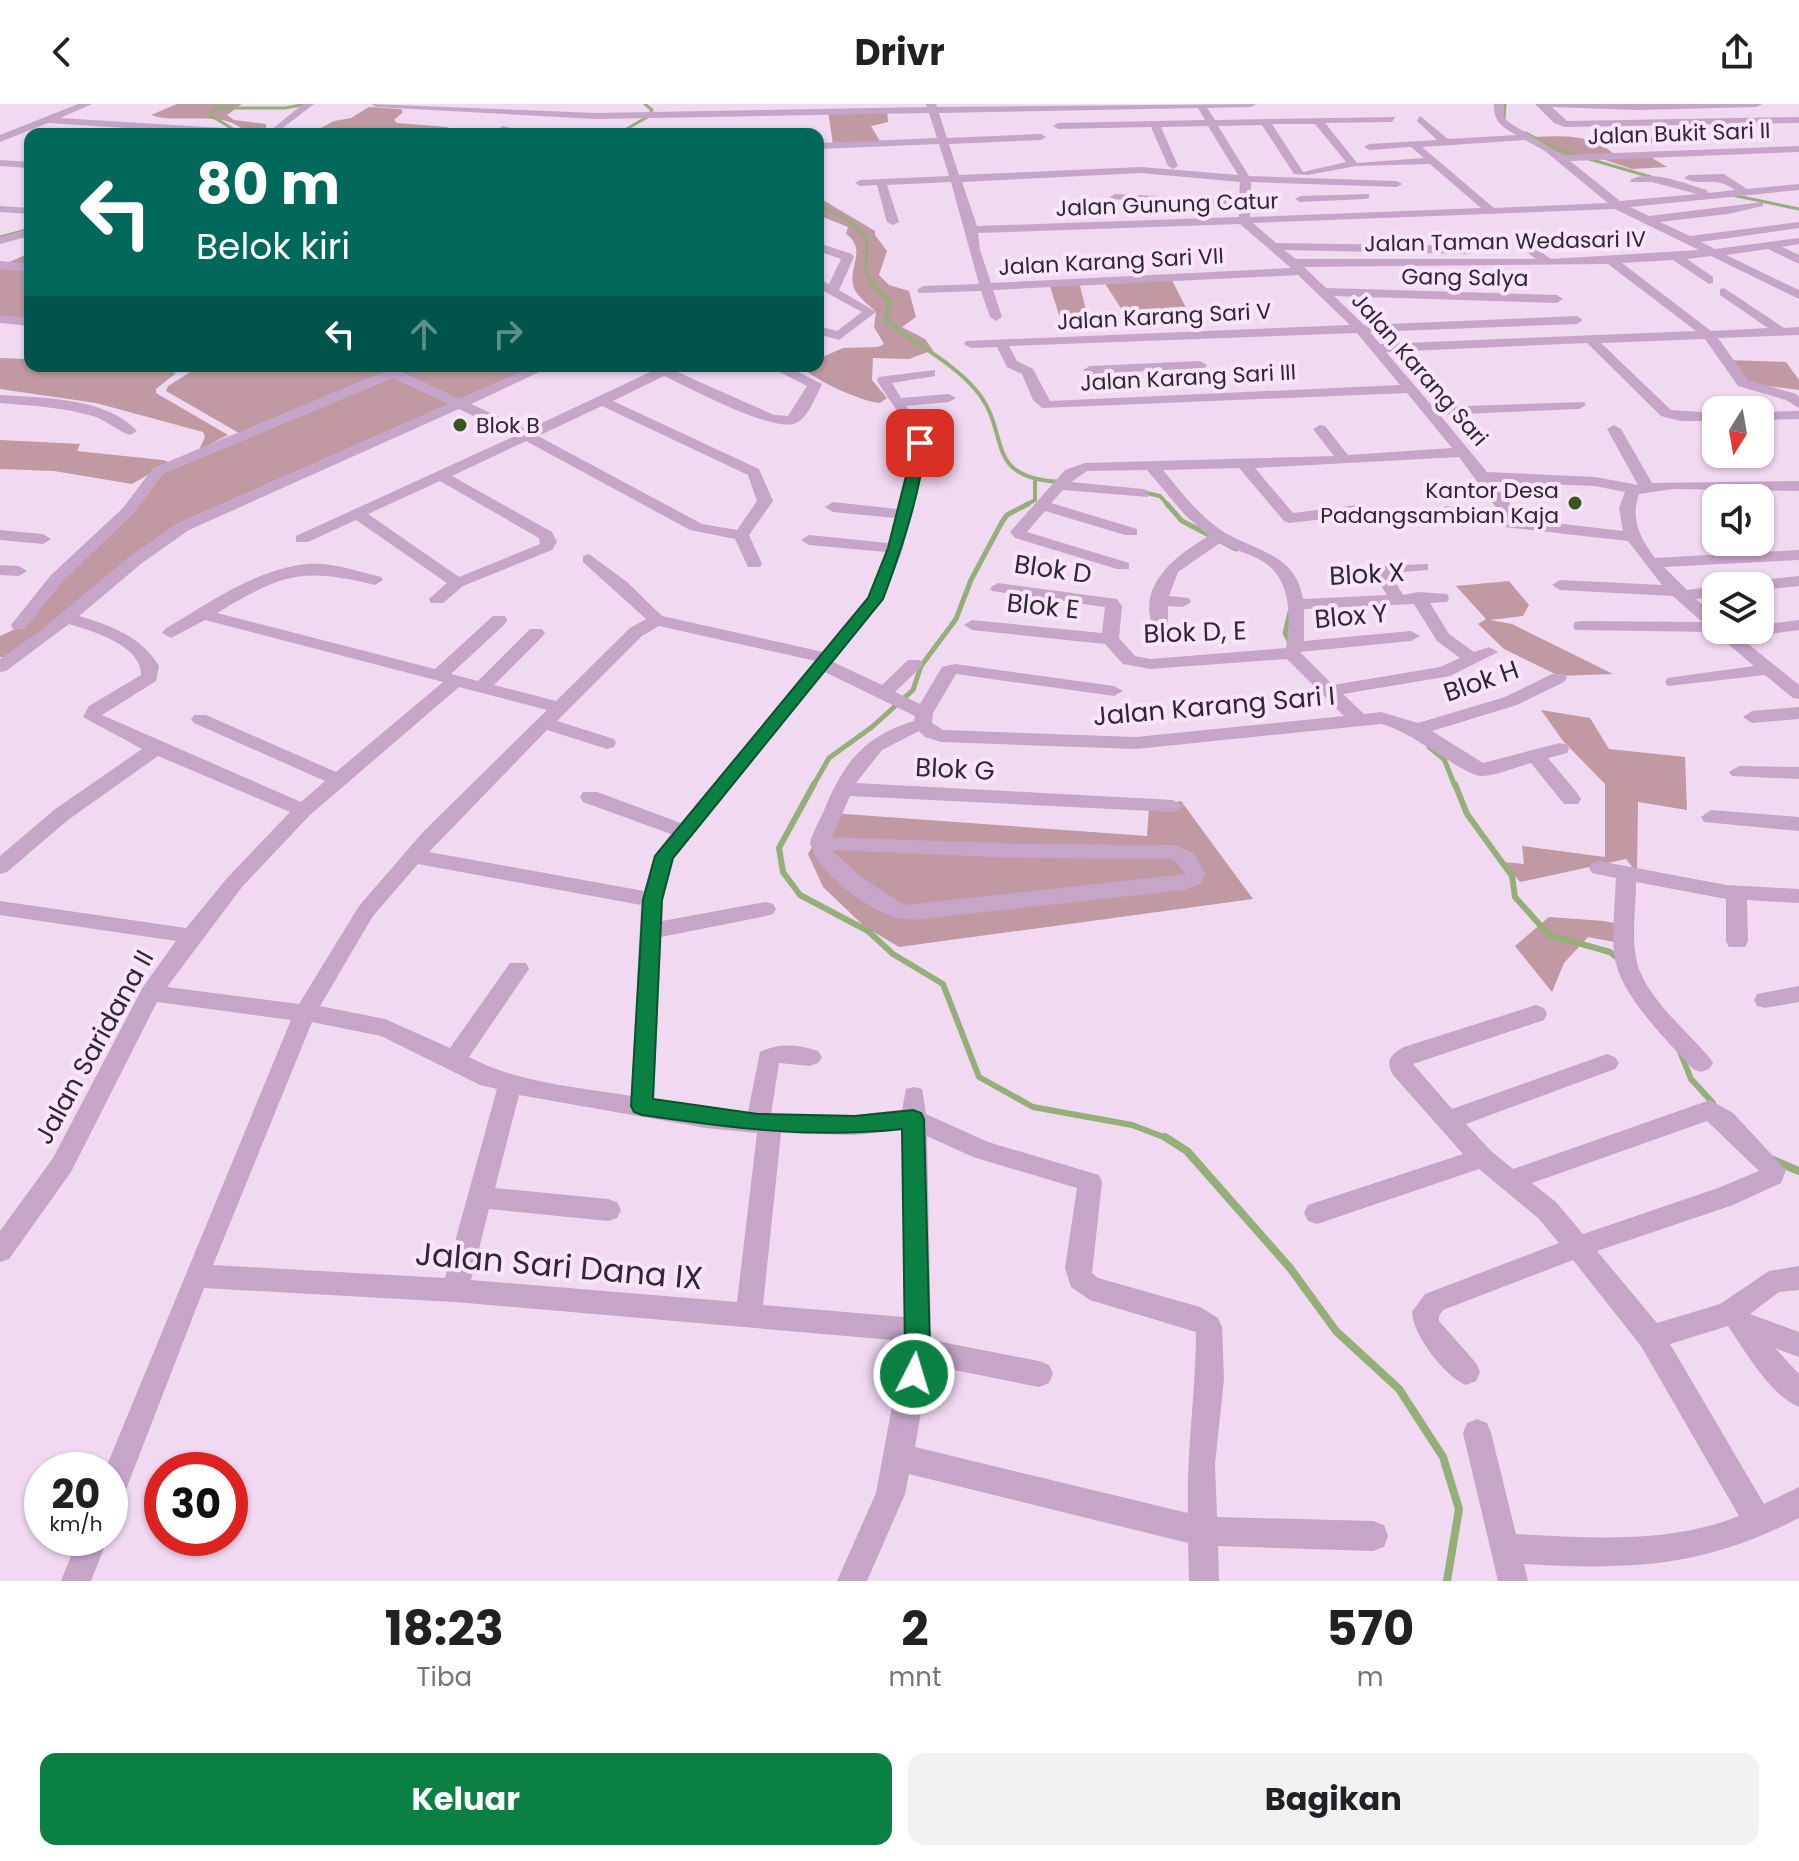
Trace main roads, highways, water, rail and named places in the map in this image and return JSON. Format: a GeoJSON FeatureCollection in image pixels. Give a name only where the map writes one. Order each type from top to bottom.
{"type":"FeatureCollection","features":[{"type":"Feature","properties":{"kind":"waterway"},"geometry":{"type":"LineString","coordinates":[[231,128],[210,115],[215,108],[285,108],[306,104]]}},
{"type":"Feature","properties":{"kind":"waterway"},"geometry":{"type":"LineString","coordinates":[[628,128],[649,116],[652,110],[645,104]]}},
{"type":"Feature","properties":{"kind":"waterway"},"geometry":{"type":"LineString","coordinates":[[1504,119],[1505,104]]}},
{"type":"Feature","properties":{"kind":"waterway"},"geometry":{"type":"LineString","coordinates":[[1526,133],[1555,149],[1651,177]]}},
{"type":"Feature","properties":{"kind":"waterway"},"geometry":{"type":"LineString","coordinates":[[1732,195],[1799,209]]}},
{"type":"Feature","properties":{"kind":"waterway"},"geometry":{"type":"LineString","coordinates":[[824,209],[846,219],[867,238],[866,272],[872,283]]}},
{"type":"Feature","properties":{"kind":"waterway"},"geometry":{"type":"LineString","coordinates":[[0,237],[24,231]]}},
{"type":"Feature","properties":{"kind":"waterway"},"geometry":{"type":"LineString","coordinates":[[871,281],[890,302],[886,320],[955,370],[975,389],[986,405],[1008,462],[1018,471],[1034,478],[1059,482]]}},
{"type":"Feature","properties":{"kind":"waterway"},"geometry":{"type":"LineString","coordinates":[[1024,506],[1035,500],[1035,481]]}},
{"type":"Feature","properties":{"kind":"waterway"},"geometry":{"type":"LineString","coordinates":[[1142,492],[1160,496],[1169,506]]}},
{"type":"Feature","properties":{"kind":"waterway"},"geometry":{"type":"LineString","coordinates":[[813,786],[829,758],[872,727],[913,690],[921,666],[956,619],[971,580],[1002,522],[1007,515],[1028,504]]}},
{"type":"Feature","properties":{"kind":"waterway"},"geometry":{"type":"LineString","coordinates":[[1167,504],[1182,521],[1236,549]]}},
{"type":"Feature","properties":{"kind":"waterway"},"geometry":{"type":"LineString","coordinates":[[1290,612],[1285,633],[1291,645]]}},
{"type":"Feature","properties":{"kind":"waterway"},"geometry":{"type":"LineString","coordinates":[[1429,747],[1444,759],[1455,786]]}},
{"type":"Feature","properties":{"kind":"waterway"},"geometry":{"type":"LineString","coordinates":[[814,784],[779,848],[783,872],[800,895],[868,931],[893,954],[943,984],[979,1077],[1033,1107],[1132,1125],[1167,1138]]}},
{"type":"Feature","properties":{"kind":"waterway"},"geometry":{"type":"LineString","coordinates":[[1455,784],[1467,814],[1512,876],[1515,897],[1549,935],[1610,952],[1621,961]]}},
{"type":"Feature","properties":{"kind":"waterway"},"geometry":{"type":"LineString","coordinates":[[1679,1049],[1691,1079],[1713,1103]]}},
{"type":"Feature","properties":{"kind":"waterway"},"geometry":{"type":"LineString","coordinates":[[1167,1138],[1187,1151],[1290,1268],[1336,1331],[1399,1389],[1443,1457],[1459,1509],[1447,1581]]}},
{"type":"Feature","properties":{"kind":"waterway"},"geometry":{"type":"LineString","coordinates":[[1773,1160],[1799,1171]]}},
{"type":"Feature","properties":{"kind":"place","name":"Blok B"},"geometry":{"type":"Point","coordinates":[460,425]}},
{"type":"Feature","properties":{"kind":"place","name":"Kantor Desa Padangsambian Kaja"},"geometry":{"type":"Point","coordinates":[1575,503]}}]}
